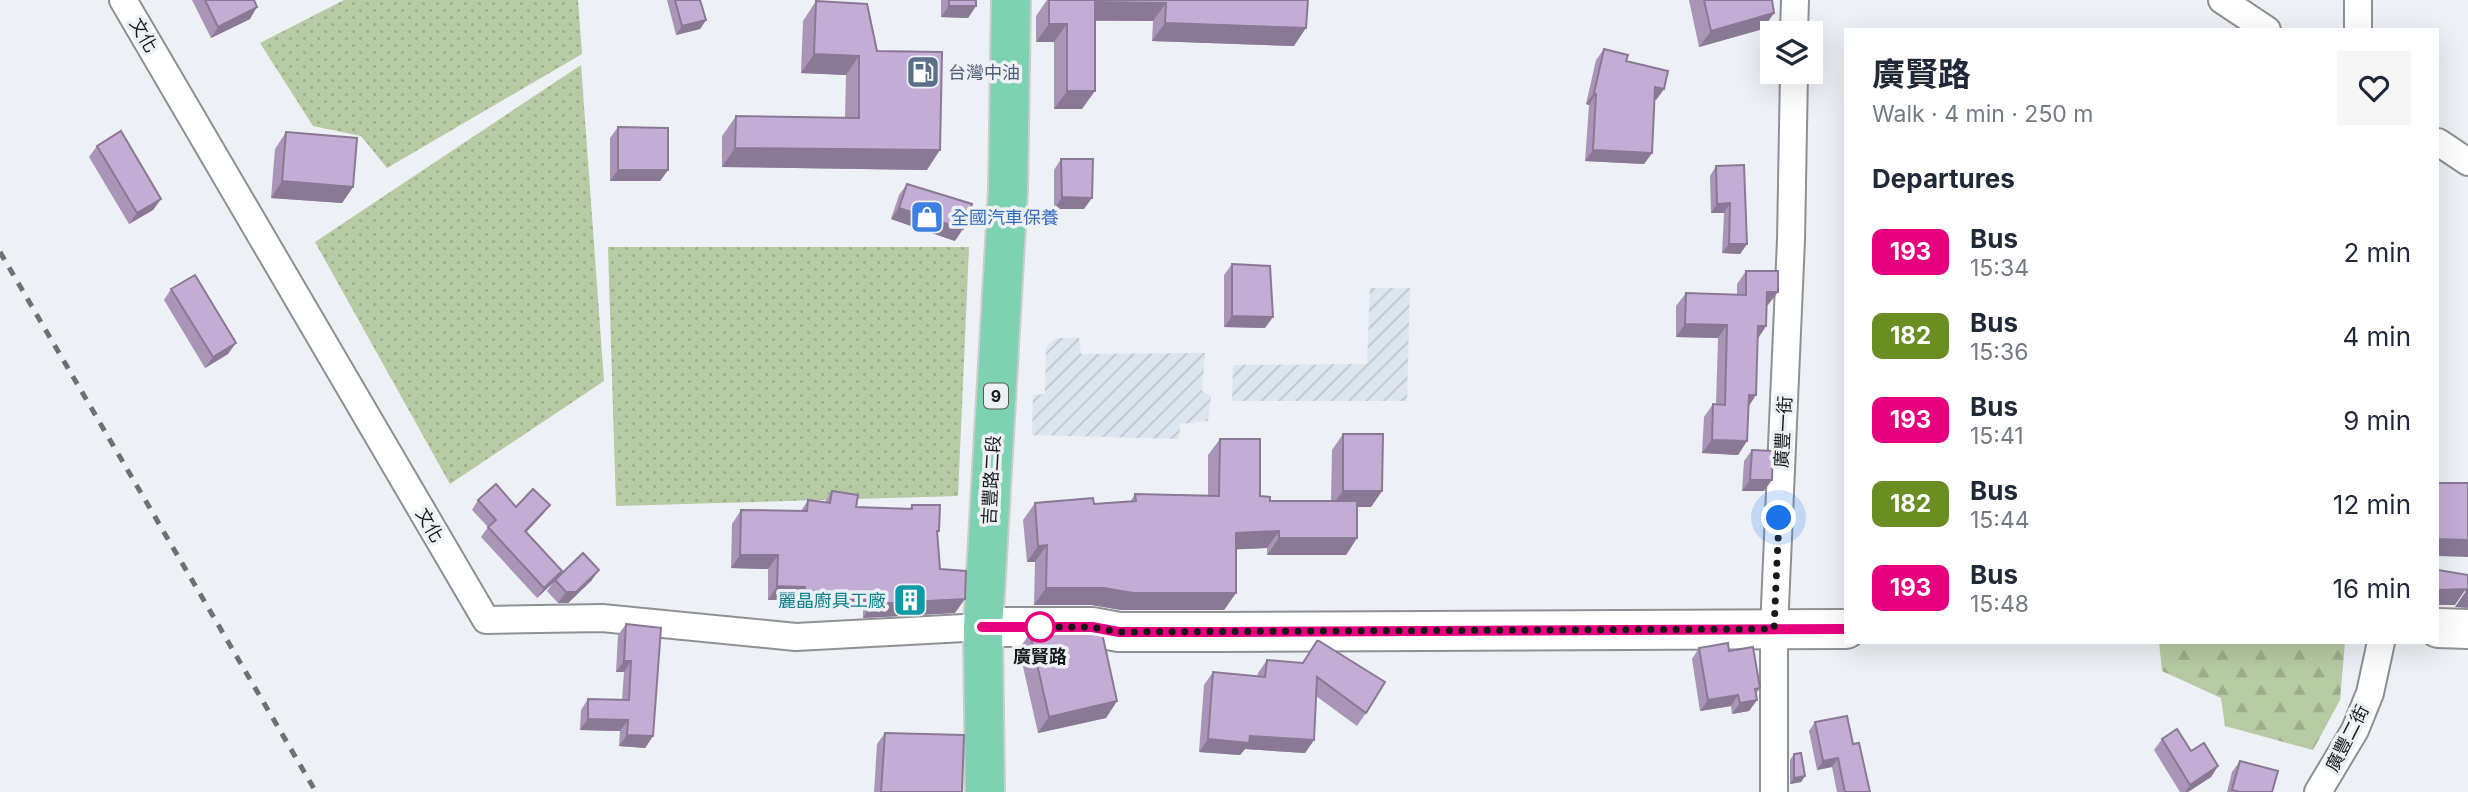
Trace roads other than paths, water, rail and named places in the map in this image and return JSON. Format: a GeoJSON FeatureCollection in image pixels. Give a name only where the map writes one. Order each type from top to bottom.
{"type":"FeatureCollection","features":[{"type":"Feature","properties":{"kind":"main road","name":"吉豐路二段"},"geometry":{"type":"LineString","coordinates":[[985,792],[982,627],[1008,190],[1011,0]]}},
{"type":"Feature","properties":{"kind":"street","name":"文化"},"geometry":{"type":"LineString","coordinates":[[123,0],[486,620],[602,618],[796,637],[982,627]]}},
{"type":"Feature","properties":{"kind":"street"},"geometry":{"type":"LineString","coordinates":[[1794,21],[1795,0]]}},
{"type":"Feature","properties":{"kind":"street"},"geometry":{"type":"LineString","coordinates":[[2222,0],[2264,28]]}},
{"type":"Feature","properties":{"kind":"street"},"geometry":{"type":"LineString","coordinates":[[2358,0],[2358,28]]}},
{"type":"Feature","properties":{"kind":"street","name":"廣豐一街"},"geometry":{"type":"LineString","coordinates":[[1774,792],[1774,629],[1791,240],[1794,84]]}},
{"type":"Feature","properties":{"kind":"street"},"geometry":{"type":"LineString","coordinates":[[2439,143],[2468,162]]}},
{"type":"Feature","properties":{"kind":"street"},"geometry":{"type":"LineString","coordinates":[[982,627],[1092,627],[1119,632],[1844,629]]}},
{"type":"Feature","properties":{"kind":"street"},"geometry":{"type":"LineString","coordinates":[[2439,628],[2468,629]]}},
{"type":"Feature","properties":{"kind":"street","name":"廣豐二街"},"geometry":{"type":"LineString","coordinates":[[2318,792],[2355,730],[2370,693],[2381,644]]}},
{"type":"Feature","properties":{"kind":"railway"},"geometry":{"type":"LineString","coordinates":[[0,252],[316,792]]}},
{"type":"Feature","properties":{"kind":"place","name":"台灣中油"},"geometry":{"type":"Point","coordinates":[923,72]}},
{"type":"Feature","properties":{"kind":"place","name":"全國汽車保養"},"geometry":{"type":"Point","coordinates":[927,217]}},
{"type":"Feature","properties":{"kind":"place","name":"麗晶廚具工廠"},"geometry":{"type":"Point","coordinates":[910,600]}},
{"type":"Feature","properties":{"kind":"place","name":"廣賢路"},"geometry":{"type":"Point","coordinates":[1040,627]}}]}
